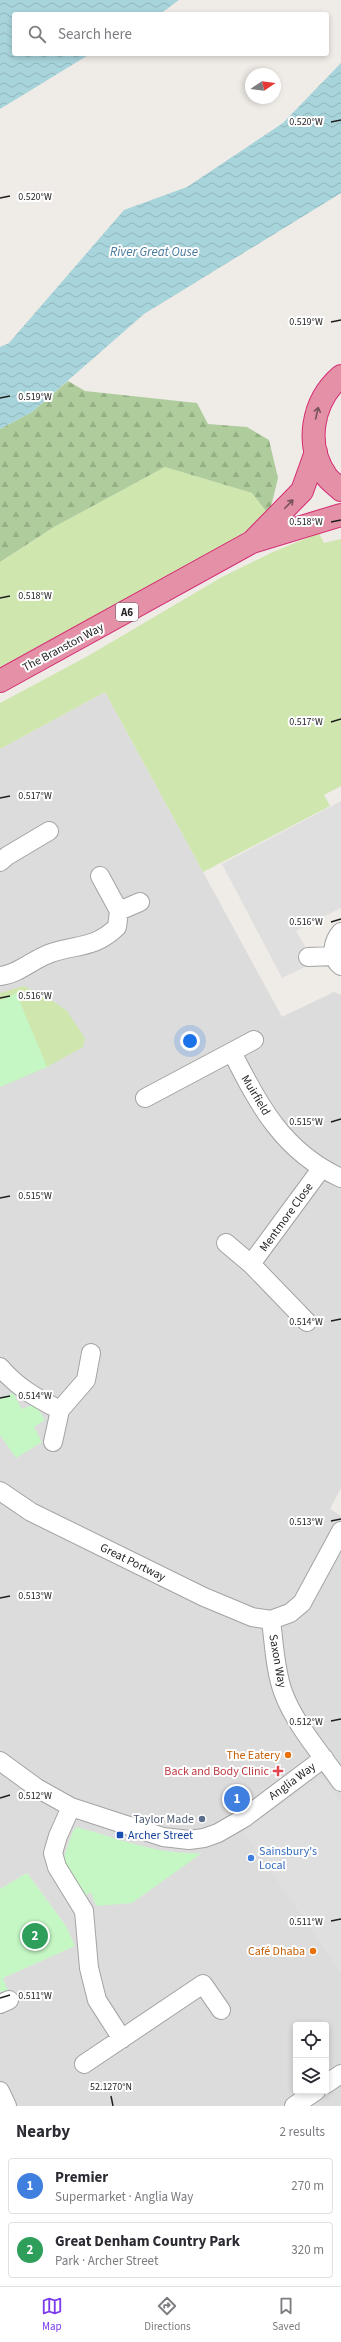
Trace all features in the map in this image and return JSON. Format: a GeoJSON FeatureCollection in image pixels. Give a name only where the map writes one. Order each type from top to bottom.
{"type":"FeatureCollection","features":[{"type":"Feature","properties":{"kind":"highway"},"geometry":{"type":"LineString","coordinates":[[341,376],[331,384],[319,405],[313,428],[316,452],[327,477],[341,490]]}},
{"type":"Feature","properties":{"kind":"highway","name":"The Branston Way"},"geometry":{"type":"LineString","coordinates":[[252,542],[302,490],[316,452]]}},
{"type":"Feature","properties":{"kind":"highway","name":"The Branston Way"},"geometry":{"type":"LineString","coordinates":[[0,681],[252,542],[341,515]]}},
{"type":"Feature","properties":{"kind":"street"},"geometry":{"type":"LineString","coordinates":[[0,862],[6,856],[49,831]]}},
{"type":"Feature","properties":{"kind":"street"},"geometry":{"type":"LineString","coordinates":[[0,976],[18,971],[52,953],[76,948],[105,938],[117,927],[119,911],[100,876]]}},
{"type":"Feature","properties":{"kind":"street"},"geometry":{"type":"LineString","coordinates":[[119,911],[140,902]]}},
{"type":"Feature","properties":{"kind":"street"},"geometry":{"type":"LineString","coordinates":[[308,957],[338,961],[334,940],[341,932]]}},
{"type":"Feature","properties":{"kind":"street"},"geometry":{"type":"LineString","coordinates":[[146,1098],[254,1040]]}},
{"type":"Feature","properties":{"kind":"street","name":"Muirfield"},"geometry":{"type":"LineString","coordinates":[[232,1052],[255,1099],[286,1141],[321,1169],[341,1178]]}},
{"type":"Feature","properties":{"kind":"street","name":"Mentmore Close"},"geometry":{"type":"LineString","coordinates":[[251,1264],[321,1169]]}},
{"type":"Feature","properties":{"kind":"street","name":"Mentmore Close"},"geometry":{"type":"LineString","coordinates":[[226,1243],[251,1264],[307,1322]]}},
{"type":"Feature","properties":{"kind":"street"},"geometry":{"type":"LineString","coordinates":[[53,1442],[60,1410],[86,1380],[91,1353]]}},
{"type":"Feature","properties":{"kind":"street"},"geometry":{"type":"LineString","coordinates":[[0,1367],[11,1380],[30,1395],[60,1410]]}},
{"type":"Feature","properties":{"kind":"street","name":"Great Portway"},"geometry":{"type":"LineString","coordinates":[[0,1491],[31,1512],[204,1597],[252,1617],[272,1620]]}},
{"type":"Feature","properties":{"kind":"street"},"geometry":{"type":"LineString","coordinates":[[272,1620],[290,1613],[302,1603],[341,1531]]}},
{"type":"Feature","properties":{"kind":"street","name":"Saxon Way"},"geometry":{"type":"LineString","coordinates":[[272,1620],[276,1657],[283,1692],[296,1716],[341,1782]]}},
{"type":"Feature","properties":{"kind":"street","name":"Anglia Way"},"geometry":{"type":"LineString","coordinates":[[0,1761],[37,1788],[71,1807],[163,1837],[189,1840],[204,1838],[218,1833],[244,1818],[324,1758]]}},
{"type":"Feature","properties":{"kind":"street"},"geometry":{"type":"LineString","coordinates":[[71,1807],[58,1836],[53,1853],[58,1867],[84,1911],[89,1968],[97,2000],[122,2039]]}},
{"type":"Feature","properties":{"kind":"street"},"geometry":{"type":"LineString","coordinates":[[84,2064],[202,1984],[221,2010]]}},
{"type":"Feature","properties":{"kind":"street"},"geometry":{"type":"LineString","coordinates":[[329,2082],[341,2074]]}},
{"type":"Feature","properties":{"kind":"street"},"geometry":{"type":"LineString","coordinates":[[0,2091],[7,2106]]}},
{"type":"Feature","properties":{"kind":"street"},"geometry":{"type":"LineString","coordinates":[[294,2106],[312,2094]]}},
{"type":"Feature","properties":{"kind":"shaded area"},"geometry":{"type":"Polygon","coordinates":[[[105,692],[282,1017],[334,992],[341,995],[341,1488],[330,1509],[341,1516],[341,2106],[0,2106],[0,1991],[3,1992],[3,1978],[74,1946],[66,1926],[27,1873],[0,1889],[0,749],[105,692]]]}},
{"type":"Feature","properties":{"kind":"shaded area"},"geometry":{"type":"Polygon","coordinates":[[[341,801],[341,908],[296,931],[307,950],[309,965],[282,978],[222,864],[341,801]]]}},
{"type":"Feature","properties":{"kind":"shaded area"},"geometry":{"type":"Polygon","coordinates":[[[322,1776],[341,1803],[341,1973],[243,1831],[322,1776]]]}},
{"type":"Feature","properties":{"kind":"green space"},"geometry":{"type":"Polygon","coordinates":[[[68,381],[85,391],[197,403],[208,424],[247,427],[269,440],[278,478],[269,515],[252,493],[165,467],[54,527],[0,562],[0,429],[32,412],[68,381]]]}},
{"type":"Feature","properties":{"kind":"green space"},"geometry":{"type":"Polygon","coordinates":[[[165,467],[252,493],[269,515],[219,551],[0,667],[0,562],[54,527],[165,467]]]}},
{"type":"Feature","properties":{"kind":"green space"},"geometry":{"type":"Polygon","coordinates":[[[319,533],[324,543],[341,539],[341,786],[324,795],[330,806],[203,872],[105,692],[0,749],[0,703],[88,656],[222,577],[273,552],[319,533]]]}},
{"type":"Feature","properties":{"kind":"green space"},"geometry":{"type":"Polygon","coordinates":[[[23,986],[47,997],[67,1011],[85,1038],[83,1047],[47,1067],[0,1087],[0,993],[23,986]]]}},
{"type":"Feature","properties":{"kind":"green space"},"geometry":{"type":"Polygon","coordinates":[[[16,993],[47,1067],[0,1087],[0,1001],[16,993]]]}},
{"type":"Feature","properties":{"kind":"green space"},"geometry":{"type":"Polygon","coordinates":[[[13,1393],[22,1409],[35,1404],[45,1420],[34,1427],[42,1442],[16,1458],[0,1435],[0,1398],[13,1393]]]}},
{"type":"Feature","properties":{"kind":"green space"},"geometry":{"type":"Polygon","coordinates":[[[77,1827],[154,1849],[186,1853],[202,1853],[132,1903],[96,1906],[91,1892],[85,1896],[63,1860],[73,1831],[77,1827]]]}},
{"type":"Feature","properties":{"kind":"green space"},"geometry":{"type":"Polygon","coordinates":[[[27,1873],[66,1926],[75,1946],[3,1978],[8,1991],[3,1992],[0,1991],[0,1889],[27,1873]]]}},
{"type":"Feature","properties":{"kind":"water"},"geometry":{"type":"Polygon","coordinates":[[[0,0],[179,0],[163,12],[12,12],[12,56],[87,56],[0,109],[0,0]]]}},
{"type":"Feature","properties":{"kind":"water","name":"River Great Ouse"},"geometry":{"type":"Polygon","coordinates":[[[341,63],[341,193],[144,314],[32,412],[0,429],[0,347],[9,343],[124,210],[187,187],[283,123],[341,63]]]}},
{"type":"Feature","properties":{"kind":"place","name":"The Eatery"},"geometry":{"type":"Point","coordinates":[288,1755]}},
{"type":"Feature","properties":{"kind":"place","name":"Back and Body Clinic"},"geometry":{"type":"Point","coordinates":[278,1771]}},
{"type":"Feature","properties":{"kind":"place","name":"Premier"},"geometry":{"type":"Point","coordinates":[237,1799]}},
{"type":"Feature","properties":{"kind":"place","name":"Taylor Made"},"geometry":{"type":"Point","coordinates":[202,1819]}},
{"type":"Feature","properties":{"kind":"place","name":"Archer Street"},"geometry":{"type":"Point","coordinates":[120,1835]}},
{"type":"Feature","properties":{"kind":"place","name":"Sainsbury's Local"},"geometry":{"type":"Point","coordinates":[251,1858]}},
{"type":"Feature","properties":{"kind":"place","name":"Great Denham Country Park"},"geometry":{"type":"Point","coordinates":[35,1936]}},
{"type":"Feature","properties":{"kind":"place","name":"Café Dhaba"},"geometry":{"type":"Point","coordinates":[313,1951]}}]}
